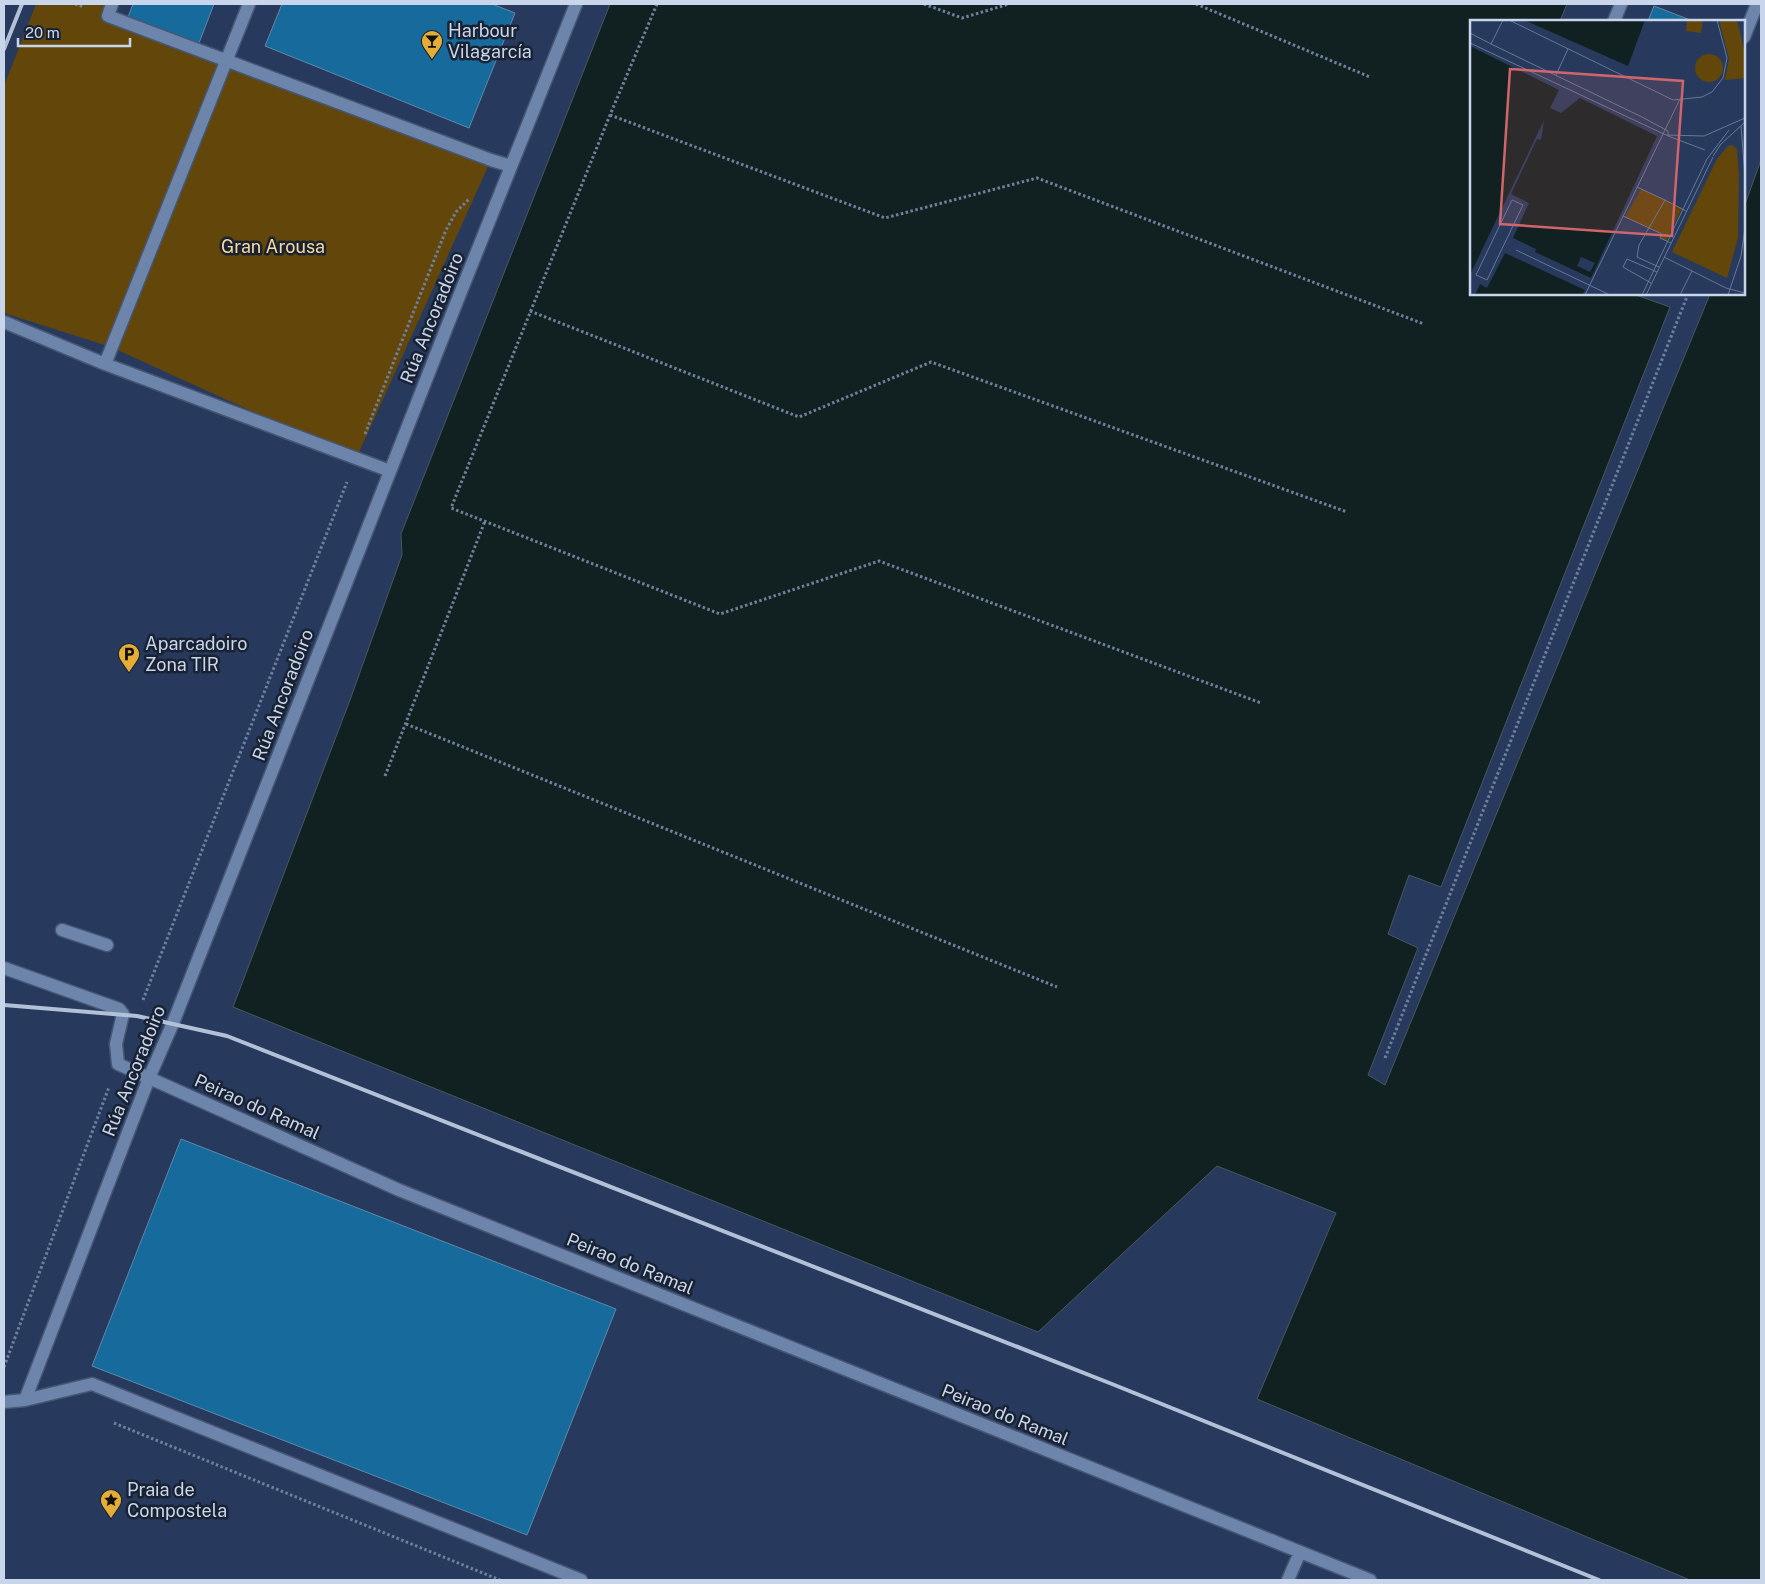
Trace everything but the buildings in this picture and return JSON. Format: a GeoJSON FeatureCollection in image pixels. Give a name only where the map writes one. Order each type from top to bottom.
{"type":"FeatureCollection","features":[{"type":"Feature","properties":{"kind":"street"},"geometry":{"type":"LineString","coordinates":[[112,4],[108,16],[491,160],[512,166]]}},
{"type":"Feature","properties":{"kind":"street"},"geometry":{"type":"LineString","coordinates":[[105,364],[249,4]]}},
{"type":"Feature","properties":{"kind":"street","name":"Rúa Ancoradoiro"},"geometry":{"type":"LineString","coordinates":[[25,1400],[149,1078],[576,4]]}},
{"type":"Feature","properties":{"kind":"street"},"geometry":{"type":"LineString","coordinates":[[1614,20],[1621,4]]}},
{"type":"Feature","properties":{"kind":"street"},"geometry":{"type":"LineString","coordinates":[[1745,34],[1757,4]]}},
{"type":"Feature","properties":{"kind":"street"},"geometry":{"type":"LineString","coordinates":[[4,322],[105,364],[390,471]]}},
{"type":"Feature","properties":{"kind":"street"},"geometry":{"type":"LineString","coordinates":[[62,930],[107,945]]}},
{"type":"Feature","properties":{"kind":"street","name":"Peirao do Ramal"},"geometry":{"type":"LineString","coordinates":[[4,968],[119,1009],[123,1014],[116,1044],[118,1064],[149,1078],[399,1190],[1370,1580]]}},
{"type":"Feature","properties":{"kind":"street"},"geometry":{"type":"LineString","coordinates":[[4,1402],[25,1400],[92,1384],[581,1580]]}},
{"type":"Feature","properties":{"kind":"street"},"geometry":{"type":"LineString","coordinates":[[1288,1580],[1300,1552]]}},
{"type":"Feature","properties":{"kind":"path"},"geometry":{"type":"LineString","coordinates":[[657,4],[610,115],[451,508],[720,614],[879,562],[1261,703]]}},
{"type":"Feature","properties":{"kind":"path"},"geometry":{"type":"LineString","coordinates":[[924,4],[962,18],[1009,4]]}},
{"type":"Feature","properties":{"kind":"path"},"geometry":{"type":"LineString","coordinates":[[1196,4],[1370,77]]}},
{"type":"Feature","properties":{"kind":"path"},"geometry":{"type":"LineString","coordinates":[[610,115],[885,218],[1037,178],[1424,324]]}},
{"type":"Feature","properties":{"kind":"path"},"geometry":{"type":"LineString","coordinates":[[1384,1058],[1688,295]]}},
{"type":"Feature","properties":{"kind":"path"},"geometry":{"type":"LineString","coordinates":[[530,311],[799,417],[932,362],[1347,512]]}},
{"type":"Feature","properties":{"kind":"path"},"geometry":{"type":"LineString","coordinates":[[385,776],[485,521]]}},
{"type":"Feature","properties":{"kind":"path"},"geometry":{"type":"LineString","coordinates":[[406,724],[1057,987]]}},
{"type":"Feature","properties":{"kind":"path"},"geometry":{"type":"LineString","coordinates":[[4,1366],[96,1121]]}},
{"type":"Feature","properties":{"kind":"path"},"geometry":{"type":"LineString","coordinates":[[112,1423],[500,1580]]}},
{"type":"Feature","properties":{"kind":"green space","name":"Gran Arousa"},"geometry":{"type":"Polygon","coordinates":[[[36,4],[112,4],[108,16],[491,160],[356,459],[111,347],[4,313],[4,86],[36,4]]]}},
{"type":"Feature","properties":{"kind":"shaded area"},"geometry":{"type":"Polygon","coordinates":[[[610,4],[1567,4],[1560,20],[1470,20],[1470,295],[1636,295],[1670,307],[1441,887],[1409,875],[1388,934],[1418,948],[1368,1075],[1385,1085],[1710,295],[1745,295],[1745,204],[1761,160],[1761,1580],[1690,1580],[1257,1399],[1336,1213],[1217,1166],[1038,1332],[233,1007],[350,700],[402,555],[401,534],[610,4]]]}},
{"type":"Feature","properties":{"kind":"railway"},"geometry":{"type":"LineString","coordinates":[[4,49],[22,4]]}},
{"type":"Feature","properties":{"kind":"railway"},"geometry":{"type":"LineString","coordinates":[[4,1005],[137,1016],[227,1036],[1112,1384],[1599,1580]]}},
{"type":"Feature","properties":{"kind":"place","name":"Harbour Vilagarcía"},"geometry":{"type":"Point","coordinates":[432,60]}},
{"type":"Feature","properties":{"kind":"place","name":"Aparcadoiro Zona TIR"},"geometry":{"type":"Point","coordinates":[129,673]}},
{"type":"Feature","properties":{"kind":"place","name":"Praia de Compostela"},"geometry":{"type":"Point","coordinates":[111,1519]}}]}
